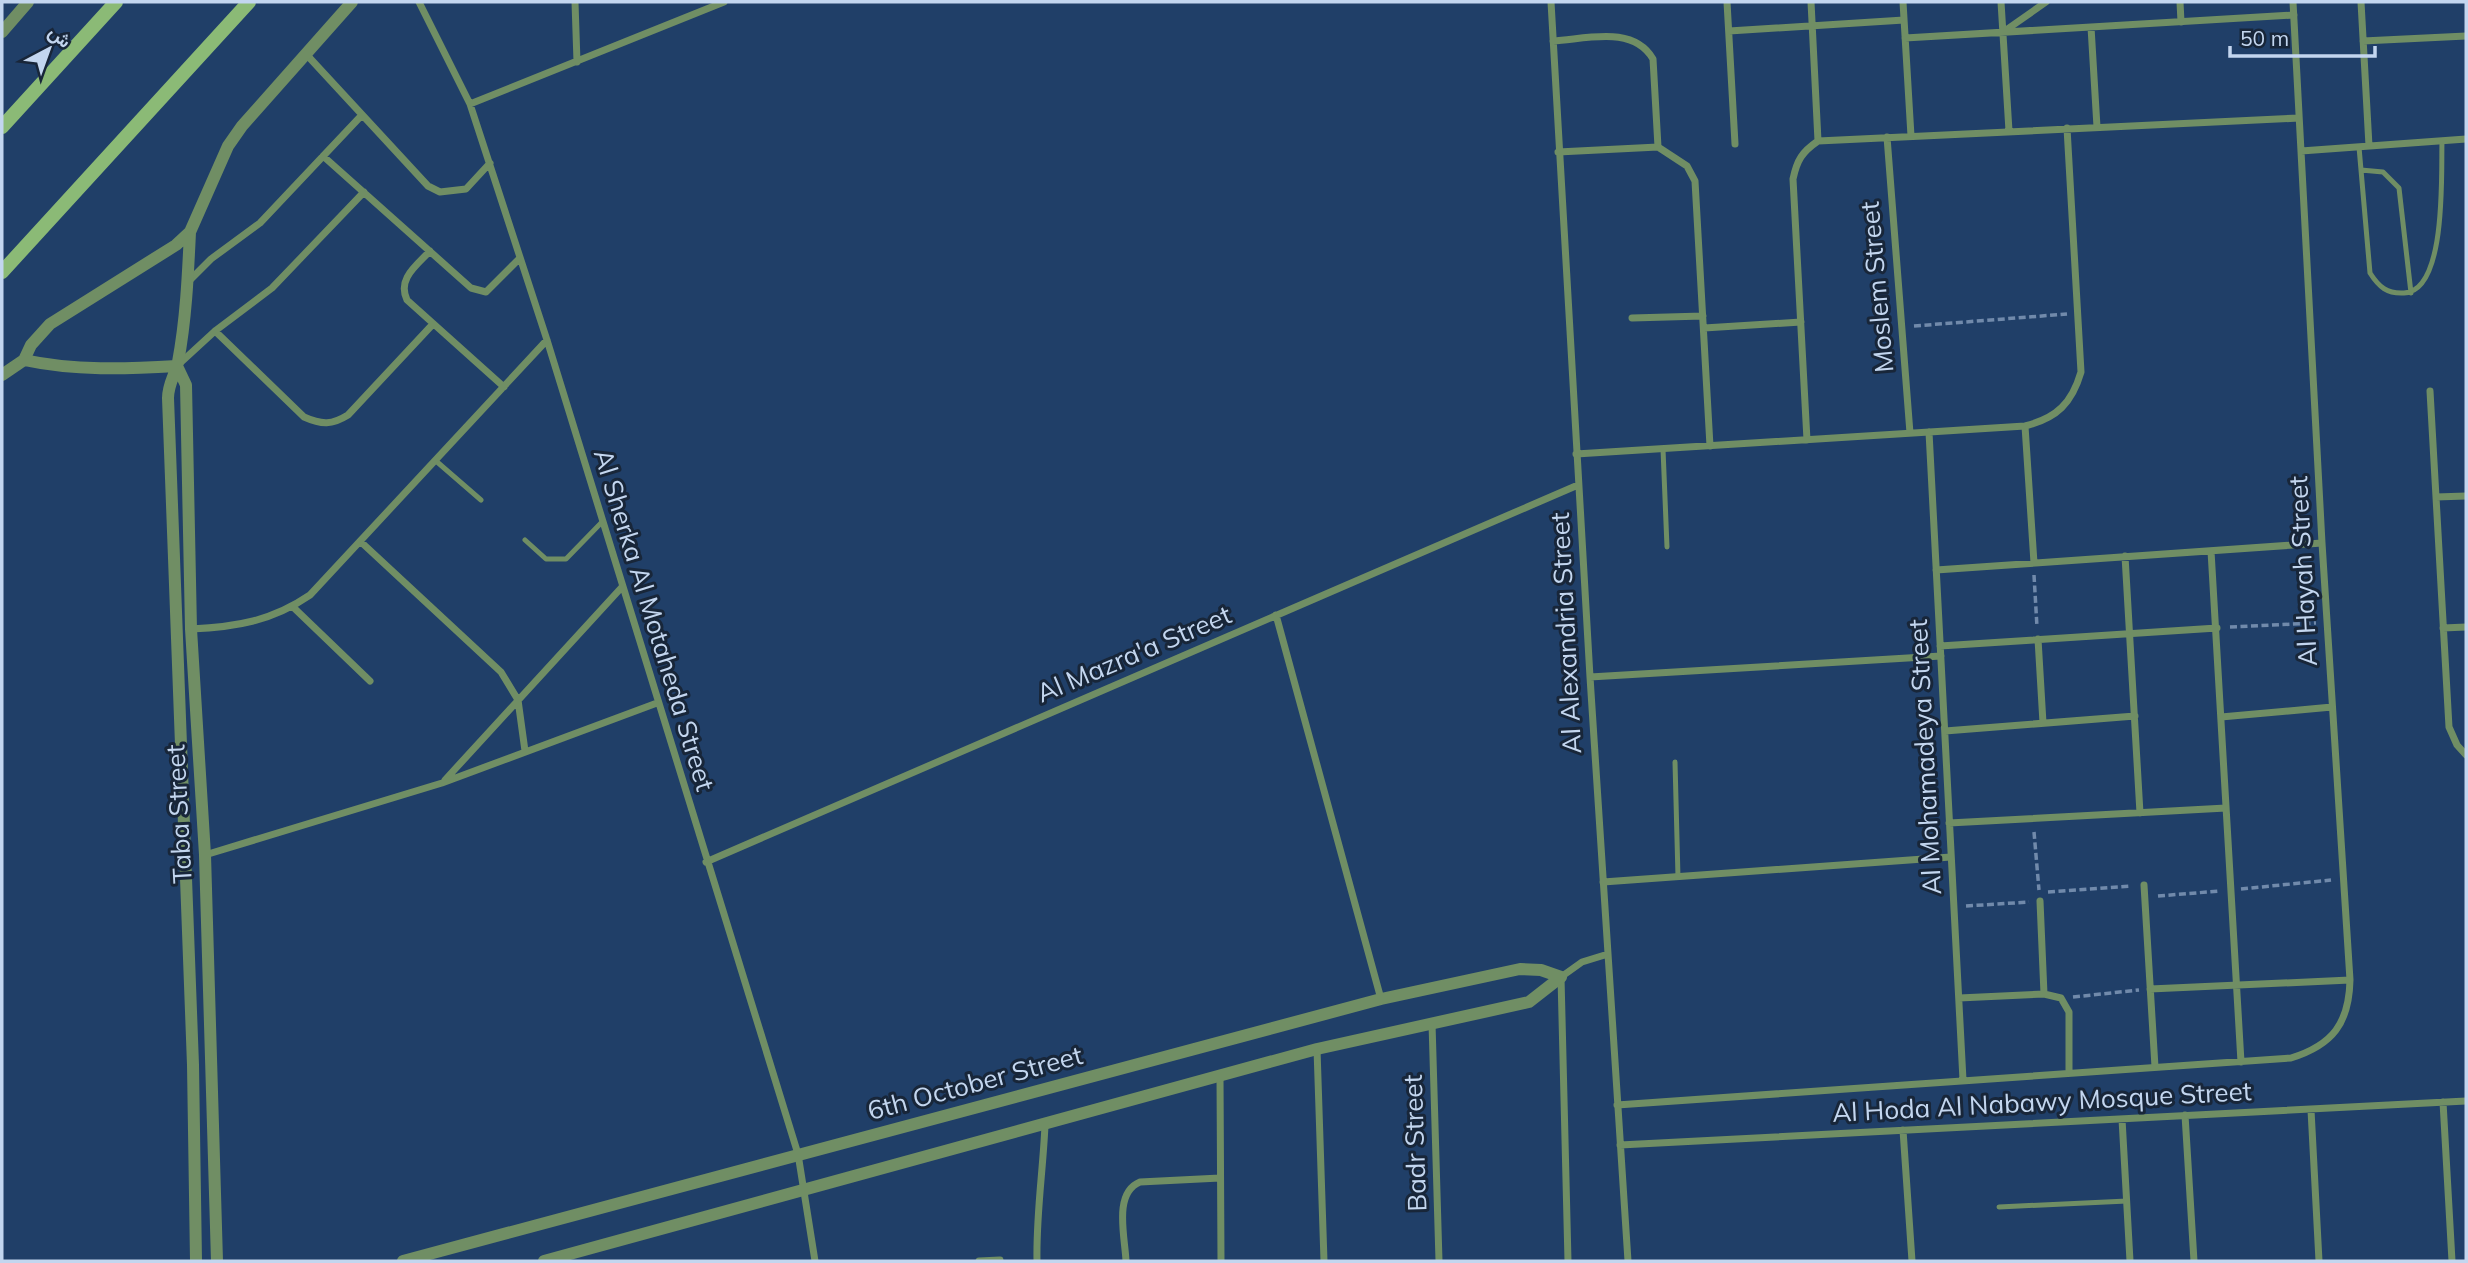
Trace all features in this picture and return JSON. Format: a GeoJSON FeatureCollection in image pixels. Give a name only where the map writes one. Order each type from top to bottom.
{"type":"FeatureCollection","features":[{"type":"Feature","properties":{"kind":"main road"},"geometry":{"type":"LineString","coordinates":[[2,128],[116,2]]}},
{"type":"Feature","properties":{"kind":"main road"},"geometry":{"type":"LineString","coordinates":[[2,272],[248,2]]}},
{"type":"Feature","properties":{"kind":"street"},"geometry":{"type":"LineString","coordinates":[[2,32],[29,2]]}},
{"type":"Feature","properties":{"kind":"street"},"geometry":{"type":"LineString","coordinates":[[2,375],[24,360],[31,345],[50,324],[176,245],[190,232],[234,136],[352,2]]}},
{"type":"Feature","properties":{"kind":"street","name":"Al Sherka Al Motaheda Street"},"geometry":{"type":"LineString","coordinates":[[419,2],[470,104],[547,341],[706,862],[799,1154],[815,1261]]}},
{"type":"Feature","properties":{"kind":"street"},"geometry":{"type":"LineString","coordinates":[[575,2],[577,62]]}},
{"type":"Feature","properties":{"kind":"street"},"geometry":{"type":"LineString","coordinates":[[470,104],[724,2]]}},
{"type":"Feature","properties":{"kind":"street","name":"Al Alexandria Street"},"geometry":{"type":"LineString","coordinates":[[1551,2],[1576,454],[1628,1261]]}},
{"type":"Feature","properties":{"kind":"street"},"geometry":{"type":"LineString","coordinates":[[1727,2],[1735,144]]}},
{"type":"Feature","properties":{"kind":"street"},"geometry":{"type":"LineString","coordinates":[[1811,2],[1818,141]]}},
{"type":"Feature","properties":{"kind":"street"},"geometry":{"type":"LineString","coordinates":[[1903,2],[1911,136]]}},
{"type":"Feature","properties":{"kind":"street"},"geometry":{"type":"LineString","coordinates":[[2001,2],[2009,131]]}},
{"type":"Feature","properties":{"kind":"street"},"geometry":{"type":"LineString","coordinates":[[2003,32],[2046,2]]}},
{"type":"Feature","properties":{"kind":"street"},"geometry":{"type":"LineString","coordinates":[[2180,2],[2181,22]]}},
{"type":"Feature","properties":{"kind":"street","name":"Al Hayah Street"},"geometry":{"type":"LineString","coordinates":[[2241,1062],[2291,1058],[2312,1051],[2330,1039],[2343,1021],[2350,1001],[2293,2]]}},
{"type":"Feature","properties":{"kind":"street"},"geometry":{"type":"LineString","coordinates":[[2361,2],[2369,146]]}},
{"type":"Feature","properties":{"kind":"street"},"geometry":{"type":"LineString","coordinates":[[1905,38],[2294,15]]}},
{"type":"Feature","properties":{"kind":"street"},"geometry":{"type":"LineString","coordinates":[[1729,31],[1904,20]]}},
{"type":"Feature","properties":{"kind":"street"},"geometry":{"type":"LineString","coordinates":[[2091,27],[2096,127]]}},
{"type":"Feature","properties":{"kind":"street"},"geometry":{"type":"LineString","coordinates":[[2363,41],[2466,36]]}},
{"type":"Feature","properties":{"kind":"street"},"geometry":{"type":"LineString","coordinates":[[1553,41],[1623,37],[1646,47],[1653,59],[1658,147]]}},
{"type":"Feature","properties":{"kind":"street"},"geometry":{"type":"LineString","coordinates":[[306,54],[428,186],[440,192],[453,193],[466,189],[489,163]]}},
{"type":"Feature","properties":{"kind":"street"},"geometry":{"type":"LineString","coordinates":[[188,282],[211,259],[249,234],[361,116]]}},
{"type":"Feature","properties":{"kind":"street"},"geometry":{"type":"LineString","coordinates":[[1807,440],[1793,179],[1796,163],[1805,150],[1818,141],[2299,118]]}},
{"type":"Feature","properties":{"kind":"street"},"geometry":{"type":"LineString","coordinates":[[1576,454],[2025,426],[2046,421],[2063,409],[2075,392],[2081,372],[2067,128]]}},
{"type":"Feature","properties":{"kind":"street","name":"Moslem Street"},"geometry":{"type":"LineString","coordinates":[[1886,137],[1910,433]]}},
{"type":"Feature","properties":{"kind":"street"},"geometry":{"type":"LineString","coordinates":[[2301,151],[2466,139]]}},
{"type":"Feature","properties":{"kind":"street"},"geometry":{"type":"LineString","coordinates":[[1558,152],[1658,147],[1680,161],[1695,181],[1710,446]]}},
{"type":"Feature","properties":{"kind":"street"},"geometry":{"type":"LineString","coordinates":[[323,156],[478,292],[493,288],[520,258]]}},
{"type":"Feature","properties":{"kind":"street"},"geometry":{"type":"LineString","coordinates":[[24,360],[53,366],[117,370],[177,366],[215,331],[272,288],[364,192]]}},
{"type":"Feature","properties":{"kind":"street","name":"Taba Street"},"geometry":{"type":"LineString","coordinates":[[190,232],[188,282],[177,366],[169,381],[168,398],[193,1065],[195,1261]]}},
{"type":"Feature","properties":{"kind":"street"},"geometry":{"type":"LineString","coordinates":[[430,251],[407,276],[403,292],[407,300],[505,387]]}},
{"type":"Feature","properties":{"kind":"street"},"geometry":{"type":"LineString","coordinates":[[1632,318],[1703,316]]}},
{"type":"Feature","properties":{"kind":"street"},"geometry":{"type":"LineString","coordinates":[[1704,328],[1801,322]]}},
{"type":"Feature","properties":{"kind":"street"},"geometry":{"type":"LineString","coordinates":[[215,331],[304,417],[319,424],[335,423],[348,415],[433,324]]}},
{"type":"Feature","properties":{"kind":"street"},"geometry":{"type":"LineString","coordinates":[[191,629],[237,627],[266,620],[293,607],[325,582],[547,341]]}},
{"type":"Feature","properties":{"kind":"street","name":"Taba Street"},"geometry":{"type":"LineString","coordinates":[[177,366],[186,385],[191,629],[205,855],[217,1261]]}},
{"type":"Feature","properties":{"kind":"street"},"geometry":{"type":"LineString","coordinates":[[2430,391],[2449,727],[2457,745],[2466,755]]}},
{"type":"Feature","properties":{"kind":"street"},"geometry":{"type":"LineString","coordinates":[[2025,426],[2034,563]]}},
{"type":"Feature","properties":{"kind":"street","name":"Al Mohamadeya Street"},"geometry":{"type":"LineString","coordinates":[[1929,432],[1963,1080]]}},
{"type":"Feature","properties":{"kind":"street","name":"Al Mazra'a Street"},"geometry":{"type":"LineString","coordinates":[[706,862],[1578,485]]}},
{"type":"Feature","properties":{"kind":"street"},"geometry":{"type":"LineString","coordinates":[[2436,497],[2466,496]]}},
{"type":"Feature","properties":{"kind":"street"},"geometry":{"type":"LineString","coordinates":[[361,542],[501,672],[518,700],[525,751]]}},
{"type":"Feature","properties":{"kind":"street"},"geometry":{"type":"LineString","coordinates":[[1936,570],[2322,543]]}},
{"type":"Feature","properties":{"kind":"street"},"geometry":{"type":"LineString","coordinates":[[2211,551],[2241,1062]]}},
{"type":"Feature","properties":{"kind":"street"},"geometry":{"type":"LineString","coordinates":[[2125,556],[2140,813]]}},
{"type":"Feature","properties":{"kind":"street"},"geometry":{"type":"LineString","coordinates":[[442,783],[622,587]]}},
{"type":"Feature","properties":{"kind":"street"},"geometry":{"type":"LineString","coordinates":[[293,607],[370,681]]}},
{"type":"Feature","properties":{"kind":"street"},"geometry":{"type":"LineString","coordinates":[[1276,615],[1381,999]]}},
{"type":"Feature","properties":{"kind":"street"},"geometry":{"type":"LineString","coordinates":[[2443,628],[2466,627]]}},
{"type":"Feature","properties":{"kind":"street"},"geometry":{"type":"LineString","coordinates":[[1940,646],[2217,628]]}},
{"type":"Feature","properties":{"kind":"street"},"geometry":{"type":"LineString","coordinates":[[2038,639],[2043,723]]}},
{"type":"Feature","properties":{"kind":"street"},"geometry":{"type":"LineString","coordinates":[[1590,677],[1941,656]]}},
{"type":"Feature","properties":{"kind":"street"},"geometry":{"type":"LineString","coordinates":[[205,855],[442,783],[657,703]]}},
{"type":"Feature","properties":{"kind":"street"},"geometry":{"type":"LineString","coordinates":[[2221,717],[2332,707]]}},
{"type":"Feature","properties":{"kind":"street"},"geometry":{"type":"LineString","coordinates":[[1945,731],[2135,716]]}},
{"type":"Feature","properties":{"kind":"street"},"geometry":{"type":"LineString","coordinates":[[1949,823],[2226,808]]}},
{"type":"Feature","properties":{"kind":"street"},"geometry":{"type":"LineString","coordinates":[[1603,882],[1951,857]]}},
{"type":"Feature","properties":{"kind":"street"},"geometry":{"type":"LineString","coordinates":[[2144,885],[2155,1067]]}},
{"type":"Feature","properties":{"kind":"street"},"geometry":{"type":"LineString","coordinates":[[2039,897],[2044,994]]}},
{"type":"Feature","properties":{"kind":"street"},"geometry":{"type":"LineString","coordinates":[[544,1261],[1317,1049],[1529,1002],[1582,962],[1608,954]]}},
{"type":"Feature","properties":{"kind":"street","name":"6th October Street"},"geometry":{"type":"LineString","coordinates":[[403,1261],[1381,999],[1520,969],[1541,970],[1560,977]]}},
{"type":"Feature","properties":{"kind":"street"},"geometry":{"type":"LineString","coordinates":[[1560,977],[1568,1261]]}},
{"type":"Feature","properties":{"kind":"street"},"geometry":{"type":"LineString","coordinates":[[2150,989],[2350,979]]}},
{"type":"Feature","properties":{"kind":"street"},"geometry":{"type":"LineString","coordinates":[[1959,999],[2044,994],[2061,998],[2069,1012],[2070,1073]]}},
{"type":"Feature","properties":{"kind":"street","name":"Badr Street"},"geometry":{"type":"LineString","coordinates":[[1432,1023],[1439,1261]]}},
{"type":"Feature","properties":{"kind":"street"},"geometry":{"type":"LineString","coordinates":[[1317,1049],[1324,1261]]}},
{"type":"Feature","properties":{"kind":"street","name":"Al Hoda Al Nabawy Mosque Street"},"geometry":{"type":"LineString","coordinates":[[1618,1105],[2241,1062]]}},
{"type":"Feature","properties":{"kind":"street"},"geometry":{"type":"LineString","coordinates":[[1220,1076],[1221,1261]]}},
{"type":"Feature","properties":{"kind":"street","name":"Al Hoda Al Nabawy Mosque Street"},"geometry":{"type":"LineString","coordinates":[[1620,1145],[2466,1101]]}},
{"type":"Feature","properties":{"kind":"street"},"geometry":{"type":"LineString","coordinates":[[2443,1102],[2452,1261]]}},
{"type":"Feature","properties":{"kind":"street"},"geometry":{"type":"LineString","coordinates":[[2311,1110],[2319,1261]]}},
{"type":"Feature","properties":{"kind":"street"},"geometry":{"type":"LineString","coordinates":[[2185,1115],[2194,1261]]}},
{"type":"Feature","properties":{"kind":"street"},"geometry":{"type":"LineString","coordinates":[[2122,1119],[2130,1261]]}},
{"type":"Feature","properties":{"kind":"street"},"geometry":{"type":"LineString","coordinates":[[1037,1261],[1036,1216],[1041,1204],[1045,1125]]}},
{"type":"Feature","properties":{"kind":"street"},"geometry":{"type":"LineString","coordinates":[[1903,1130],[1912,1261]]}},
{"type":"Feature","properties":{"kind":"street"},"geometry":{"type":"LineString","coordinates":[[1126,1261],[1124,1200],[1132,1185],[1140,1182],[1220,1178]]}},
{"type":"Feature","properties":{"kind":"street"},"geometry":{"type":"LineString","coordinates":[[979,1261],[1000,1260]]}},
{"type":"Feature","properties":{"kind":"lane"},"geometry":{"type":"LineString","coordinates":[[2359,147],[2370,273],[2379,287],[2394,294],[2411,293],[2424,284],[2432,270],[2441,183],[2442,141]]}},
{"type":"Feature","properties":{"kind":"lane"},"geometry":{"type":"LineString","coordinates":[[2361,170],[2383,172],[2399,188],[2411,293]]}},
{"type":"Feature","properties":{"kind":"lane"},"geometry":{"type":"LineString","coordinates":[[1663,449],[1667,547]]}},
{"type":"Feature","properties":{"kind":"lane"},"geometry":{"type":"LineString","coordinates":[[436,461],[481,500]]}},
{"type":"Feature","properties":{"kind":"lane"},"geometry":{"type":"LineString","coordinates":[[525,541],[546,559],[566,559],[602,522]]}},
{"type":"Feature","properties":{"kind":"lane"},"geometry":{"type":"LineString","coordinates":[[1675,762],[1678,877]]}},
{"type":"Feature","properties":{"kind":"lane"},"geometry":{"type":"LineString","coordinates":[[1999,1207],[2127,1201]]}},
{"type":"Feature","properties":{"kind":"path"},"geometry":{"type":"LineString","coordinates":[[1902,327],[2077,314]]}},
{"type":"Feature","properties":{"kind":"path"},"geometry":{"type":"LineString","coordinates":[[2034,563],[2038,639]]}},
{"type":"Feature","properties":{"kind":"path"},"geometry":{"type":"LineString","coordinates":[[2217,628],[2327,623]]}},
{"type":"Feature","properties":{"kind":"path"},"geometry":{"type":"LineString","coordinates":[[2033,819],[2039,897]]}},
{"type":"Feature","properties":{"kind":"path"},"geometry":{"type":"LineString","coordinates":[[2145,897],[2344,879]]}},
{"type":"Feature","properties":{"kind":"path"},"geometry":{"type":"LineString","coordinates":[[1954,907],[2144,885]]}},
{"type":"Feature","properties":{"kind":"path"},"geometry":{"type":"LineString","coordinates":[[2061,998],[2150,989]]}}]}
